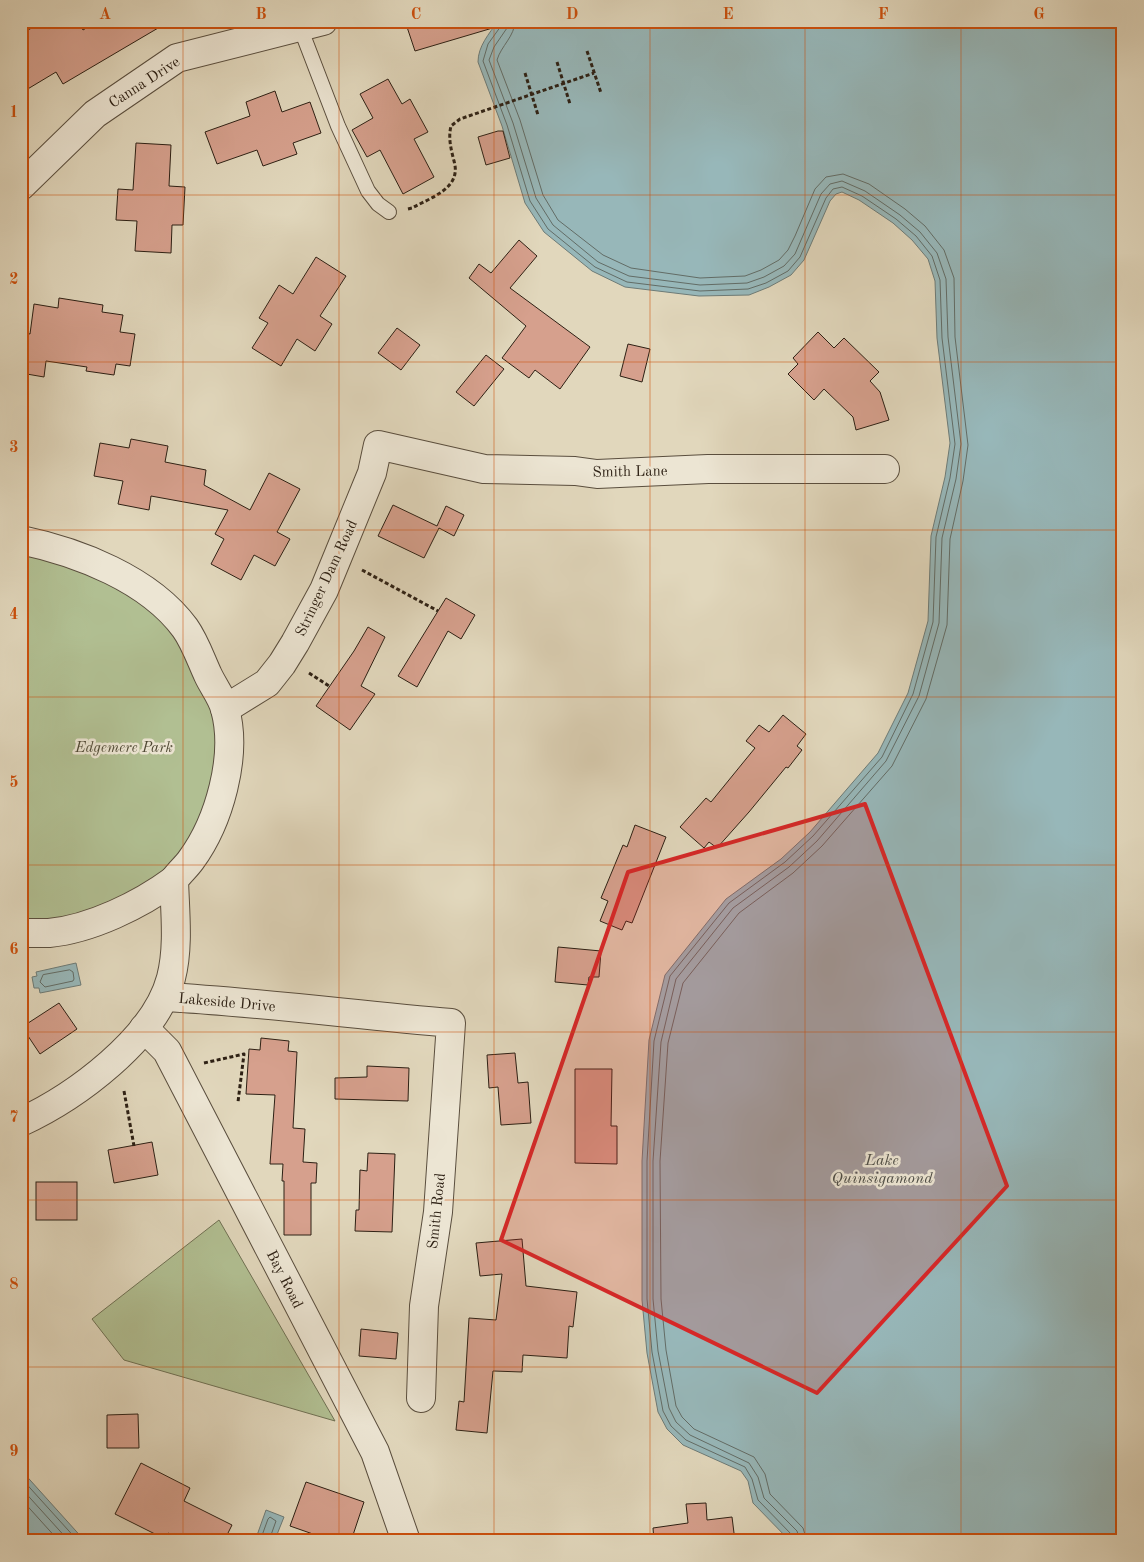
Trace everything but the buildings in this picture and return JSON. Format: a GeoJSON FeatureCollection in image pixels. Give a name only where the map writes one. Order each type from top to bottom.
{"type":"FeatureCollection","features":[{"type":"Feature","properties":{"kind":"street","name":"Canna Drive"},"geometry":{"type":"LineString","coordinates":[[21,186],[95,114],[177,58],[312,24]]}},
{"type":"Feature","properties":{"kind":"street","name":"Smith Lane"},"geometry":{"type":"LineString","coordinates":[[378,445],[484,469],[597,474],[708,468],[884,469]]}},
{"type":"Feature","properties":{"kind":"street","name":"Stringer Dam Road"},"geometry":{"type":"LineString","coordinates":[[225,708],[267,683],[282,664],[311,614],[338,556],[372,473],[378,445]]}},
{"type":"Feature","properties":{"kind":"street"},"geometry":{"type":"LineString","coordinates":[[21,540],[59,550],[109,569],[152,595],[170,610],[185,628],[225,708],[230,741],[226,776],[217,808],[206,834],[192,859],[174,880],[139,903],[97,921],[50,933],[21,933]]}},
{"type":"Feature","properties":{"kind":"street"},"geometry":{"type":"LineString","coordinates":[[165,997],[171,977],[175,942],[174,880]]}},
{"type":"Feature","properties":{"kind":"street","name":"Lakeside Drive"},"geometry":{"type":"LineString","coordinates":[[21,1122],[52,1107],[86,1084],[117,1058],[144,1028],[165,997],[219,1000],[333,1013],[451,1023]]}},
{"type":"Feature","properties":{"kind":"street","name":"Smith Road"},"geometry":{"type":"LineString","coordinates":[[421,1398],[424,1306],[438,1212],[451,1023]]}},
{"type":"Feature","properties":{"kind":"street","name":"Bay Road"},"geometry":{"type":"LineString","coordinates":[[144,1028],[167,1051],[375,1452],[406,1541]]}},
{"type":"Feature","properties":{"kind":"lane"},"geometry":{"type":"LineString","coordinates":[[312,24],[338,126],[368,191],[378,204],[388,212]]}},
{"type":"Feature","properties":{"kind":"path"},"geometry":{"type":"LineString","coordinates":[[587,51],[601,93]]}},
{"type":"Feature","properties":{"kind":"path"},"geometry":{"type":"LineString","coordinates":[[557,62],[570,104]]}},
{"type":"Feature","properties":{"kind":"path"},"geometry":{"type":"LineString","coordinates":[[525,73],[538,115]]}},
{"type":"Feature","properties":{"kind":"path"},"geometry":{"type":"LineString","coordinates":[[388,212],[412,208],[447,188],[454,181],[457,170],[449,136],[451,126],[460,119],[594,73]]}},
{"type":"Feature","properties":{"kind":"path"},"geometry":{"type":"LineString","coordinates":[[338,556],[438,611]]}},
{"type":"Feature","properties":{"kind":"path"},"geometry":{"type":"LineString","coordinates":[[198,1064],[244,1054],[238,1102]]}},
{"type":"Feature","properties":{"kind":"path"},"geometry":{"type":"LineString","coordinates":[[124,1091],[134,1146]]}},
{"type":"Feature","properties":{"kind":"highlighted area"},"geometry":{"type":"Polygon","coordinates":[[[865,804],[1007,1186],[817,1393],[501,1240],[628,872],[865,804]]]}},
{"type":"Feature","properties":{"kind":"green space","name":"Edgemere Park"},"geometry":{"type":"Polygon","coordinates":[[[21,540],[132,582],[185,628],[230,741],[174,880],[120,912],[21,931],[21,540]]]}},
{"type":"Feature","properties":{"kind":"green space"},"geometry":{"type":"Polygon","coordinates":[[[219,1220],[335,1421],[124,1360],[92,1319],[219,1220]]]}},
{"type":"Feature","properties":{"kind":"water","name":"Lake Quinsigamond"},"geometry":{"type":"Polygon","coordinates":[[[498,21],[1123,21],[1123,1541],[790,1541],[753,1503],[748,1481],[741,1471],[683,1445],[667,1429],[658,1412],[647,1353],[642,1300],[642,1161],[649,1040],[665,975],[726,899],[781,859],[810,832],[878,753],[908,693],[928,621],[931,536],[945,477],[950,443],[937,338],[935,281],[928,259],[912,240],[893,223],[859,200],[842,192],[836,194],[830,201],[804,260],[791,275],[749,295],[699,296],[625,287],[592,271],[544,232],[525,203],[502,126],[478,62],[482,45],[498,21]]]}},
{"type":"Feature","properties":{"kind":"water"},"geometry":{"type":"Polygon","coordinates":[[[76,963],[81,985],[40,993],[39,988],[34,988],[32,977],[37,976],[36,972],[76,963]]]}},
{"type":"Feature","properties":{"kind":"water"},"geometry":{"type":"Polygon","coordinates":[[[21,1470],[85,1541],[21,1541],[21,1470]]]}},
{"type":"Feature","properties":{"kind":"water"},"geometry":{"type":"Polygon","coordinates":[[[266,1510],[284,1517],[276,1537],[284,1541],[255,1541],[266,1510]]]}}]}
